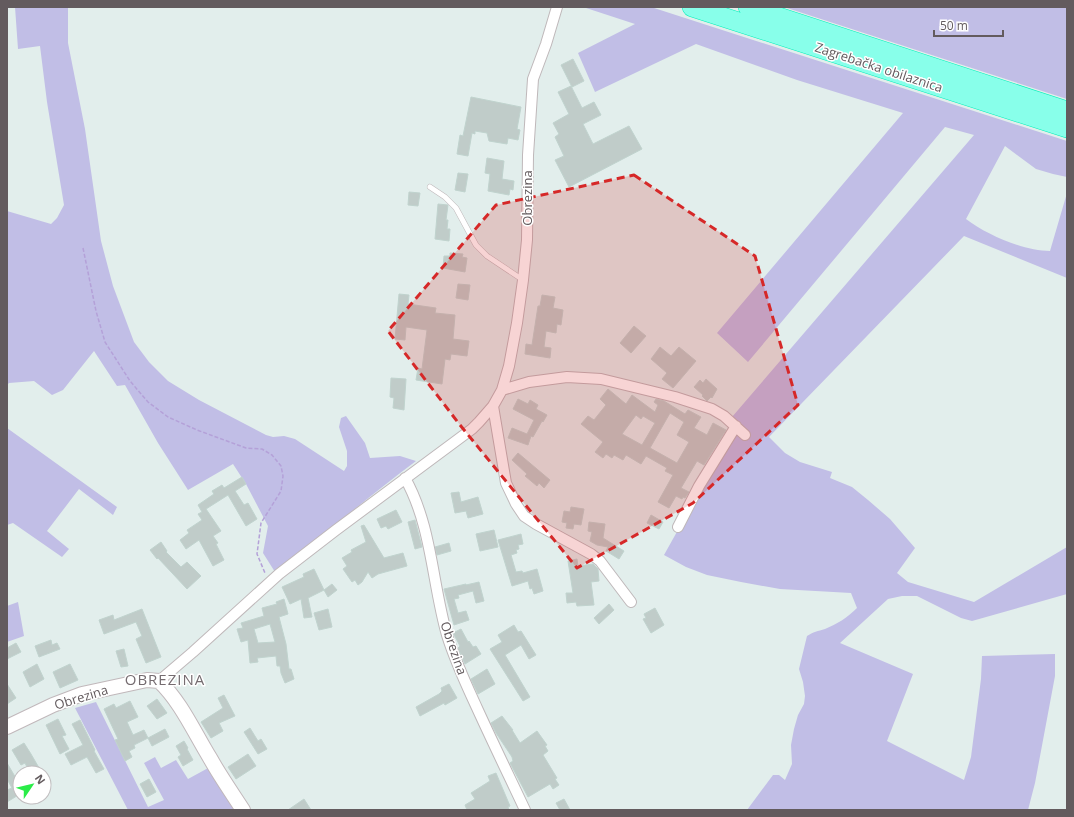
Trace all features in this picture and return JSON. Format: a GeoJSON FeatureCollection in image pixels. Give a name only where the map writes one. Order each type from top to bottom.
{"type":"FeatureCollection","features":[{"type":"Feature","properties":{"kind":"highway","name":"Zagrebačka obilaznica"},"geometry":{"type":"LineString","coordinates":[[692,7],[1067,128]]}},
{"type":"Feature","properties":{"kind":"highway","name":"Zagrebačka obilaznica"},"geometry":{"type":"LineString","coordinates":[[748,7],[1067,111]]}},
{"type":"Feature","properties":{"kind":"street","name":"Obrezina"},"geometry":{"type":"LineString","coordinates":[[7,727],[53,705],[82,694],[147,680],[158,681],[193,652],[269,583],[336,530],[472,429],[493,406],[502,390],[509,366],[523,280],[527,232],[528,155],[534,80],[557,7]]}},
{"type":"Feature","properties":{"kind":"street"},"geometry":{"type":"LineString","coordinates":[[502,390],[529,382],[567,377],[601,379],[675,397],[712,409],[724,416],[745,435]]}},
{"type":"Feature","properties":{"kind":"street"},"geometry":{"type":"LineString","coordinates":[[493,406],[506,483],[516,504],[524,516],[591,554],[600,561],[631,602]]}},
{"type":"Feature","properties":{"kind":"street"},"geometry":{"type":"LineString","coordinates":[[678,527],[706,474],[736,426]]}},
{"type":"Feature","properties":{"kind":"street","name":"Obrezina"},"geometry":{"type":"LineString","coordinates":[[405,478],[418,505],[427,536],[447,635],[457,663],[525,810]]}},
{"type":"Feature","properties":{"kind":"street"},"geometry":{"type":"LineString","coordinates":[[158,681],[171,694],[243,810]]}},
{"type":"Feature","properties":{"kind":"lane"},"geometry":{"type":"LineString","coordinates":[[430,187],[445,197],[456,208],[476,245],[487,256],[523,280]]}},
{"type":"Feature","properties":{"kind":"path"},"geometry":{"type":"LineString","coordinates":[[83,248],[96,311],[105,342],[130,381],[148,402],[168,417],[197,430],[246,448],[262,449],[272,455],[281,466],[283,476],[281,491],[261,523],[257,554],[269,583]]}},
{"type":"Feature","properties":{"kind":"highlighted area"},"geometry":{"type":"Polygon","coordinates":[[[634,175],[755,256],[798,405],[693,503],[577,568],[460,425],[388,331],[496,205],[634,175]]]}},
{"type":"Feature","properties":{"kind":"shaded area"},"geometry":{"type":"Polygon","coordinates":[[[15,7],[68,7],[68,43],[85,129],[101,241],[113,286],[134,342],[149,362],[168,381],[199,400],[266,435],[273,437],[284,436],[295,439],[344,471],[347,466],[347,451],[339,427],[341,418],[346,416],[365,443],[370,458],[400,456],[416,461],[275,572],[263,553],[268,526],[246,484],[233,464],[188,490],[158,443],[125,385],[117,386],[94,351],[63,390],[52,395],[34,381],[9,383],[7,385],[7,211],[51,224],[57,218],[64,205],[47,102],[40,46],[18,49],[15,7]]]}},
{"type":"Feature","properties":{"kind":"shaded area"},"geometry":{"type":"Polygon","coordinates":[[[583,7],[651,7],[1067,141],[1067,177],[1036,169],[1005,146],[966,219],[984,231],[1006,241],[1029,248],[1050,251],[1067,193],[1067,278],[964,236],[769,437],[785,453],[800,462],[832,472],[830,478],[852,487],[890,519],[915,548],[897,573],[908,582],[974,602],[1067,547],[1067,594],[972,621],[961,618],[917,596],[902,596],[888,599],[840,643],[913,674],[887,741],[964,780],[971,757],[981,679],[982,656],[1055,654],[1055,676],[1035,783],[1028,810],[747,810],[773,775],[779,775],[785,780],[792,764],[791,745],[794,729],[798,715],[804,704],[805,696],[799,669],[807,636],[838,623],[857,608],[851,593],[780,589],[741,582],[707,575],[686,567],[664,555],[726,447],[732,417],[974,135],[945,127],[748,362],[717,333],[903,113],[797,80],[696,44],[595,92],[578,53],[635,24],[583,7]]]}},
{"type":"Feature","properties":{"kind":"shaded area"},"geometry":{"type":"Polygon","coordinates":[[[784,7],[1067,7],[1067,99],[784,7]]]}},
{"type":"Feature","properties":{"kind":"shaded area"},"geometry":{"type":"Polygon","coordinates":[[[7,428],[117,507],[113,515],[79,489],[47,531],[69,549],[62,557],[13,523],[7,525],[7,428]]]}},
{"type":"Feature","properties":{"kind":"shaded area"},"geometry":{"type":"Polygon","coordinates":[[[18,602],[24,636],[7,642],[7,606],[18,602]]]}},
{"type":"Feature","properties":{"kind":"shaded area"},"geometry":{"type":"Polygon","coordinates":[[[96,702],[148,807],[164,800],[144,763],[155,757],[161,768],[176,760],[188,779],[210,767],[237,807],[232,810],[128,810],[75,708],[96,702]]]}},
{"type":"Feature","properties":{"kind":"building"},"geometry":{"type":"Polygon","coordinates":[[[573,59],[584,81],[572,87],[561,65],[573,59]]]}},
{"type":"Feature","properties":{"kind":"building"},"geometry":{"type":"Polygon","coordinates":[[[571,86],[582,108],[594,102],[601,115],[583,124],[593,144],[629,126],[642,149],[569,187],[555,160],[564,156],[555,137],[559,134],[553,123],[569,114],[558,92],[571,86]]]}},
{"type":"Feature","properties":{"kind":"building"},"geometry":{"type":"Polygon","coordinates":[[[471,97],[521,107],[517,129],[520,130],[518,140],[508,138],[507,144],[489,141],[487,133],[475,131],[475,134],[472,133],[468,156],[457,154],[460,135],[463,136],[471,97]]]}},
{"type":"Feature","properties":{"kind":"building"},"geometry":{"type":"Polygon","coordinates":[[[487,158],[504,161],[502,179],[514,181],[513,190],[510,189],[509,195],[488,191],[490,174],[485,173],[487,158]]]}},
{"type":"Feature","properties":{"kind":"building"},"geometry":{"type":"Polygon","coordinates":[[[458,173],[468,174],[465,192],[455,190],[458,173]]]}},
{"type":"Feature","properties":{"kind":"building"},"geometry":{"type":"Polygon","coordinates":[[[409,192],[420,193],[418,206],[408,205],[409,192]]]}},
{"type":"Feature","properties":{"kind":"building"},"geometry":{"type":"Polygon","coordinates":[[[438,204],[448,205],[446,220],[448,220],[447,229],[450,229],[449,241],[435,239],[438,204]]]}},
{"type":"Feature","properties":{"kind":"building"},"geometry":{"type":"Polygon","coordinates":[[[450,253],[463,254],[462,257],[467,258],[465,272],[443,268],[444,256],[450,256],[450,253]]]}},
{"type":"Feature","properties":{"kind":"building"},"geometry":{"type":"Polygon","coordinates":[[[458,284],[470,285],[468,300],[456,298],[458,284]]]}},
{"type":"Feature","properties":{"kind":"building"},"geometry":{"type":"Polygon","coordinates":[[[399,294],[409,295],[408,304],[436,308],[435,313],[455,315],[453,339],[469,341],[467,356],[451,354],[450,360],[445,359],[442,384],[416,380],[418,368],[422,369],[427,330],[406,327],[405,340],[395,339],[399,294]]]}},
{"type":"Feature","properties":{"kind":"building"},"geometry":{"type":"Polygon","coordinates":[[[542,295],[555,297],[553,308],[563,310],[561,325],[557,324],[556,333],[546,331],[544,347],[551,348],[550,358],[525,354],[526,344],[532,345],[538,306],[540,306],[542,295]]]}},
{"type":"Feature","properties":{"kind":"building"},"geometry":{"type":"Polygon","coordinates":[[[634,326],[646,336],[631,353],[620,343],[634,326]]]}},
{"type":"Feature","properties":{"kind":"building"},"geometry":{"type":"Polygon","coordinates":[[[660,347],[671,356],[679,347],[696,361],[673,388],[662,379],[667,373],[651,359],[660,347]]]}},
{"type":"Feature","properties":{"kind":"building"},"geometry":{"type":"Polygon","coordinates":[[[391,378],[406,379],[404,410],[393,408],[394,398],[390,397],[391,378]]]}},
{"type":"Feature","properties":{"kind":"building"},"geometry":{"type":"Polygon","coordinates":[[[706,379],[717,389],[712,398],[711,397],[707,401],[694,387],[700,380],[703,383],[706,379]]]}},
{"type":"Feature","properties":{"kind":"building"},"geometry":{"type":"Polygon","coordinates":[[[608,389],[626,404],[632,395],[655,412],[658,405],[654,402],[656,399],[664,401],[685,414],[688,410],[701,417],[694,428],[707,435],[713,423],[726,430],[704,465],[697,461],[681,488],[689,492],[685,498],[683,497],[682,499],[676,496],[669,508],[658,502],[673,475],[665,471],[667,468],[646,456],[641,464],[626,455],[623,460],[614,455],[612,458],[606,454],[603,458],[595,452],[603,442],[581,424],[588,416],[594,420],[606,405],[600,399],[608,389]],[[670,413],[650,448],[677,463],[689,442],[677,435],[684,422],[670,413]],[[636,415],[622,434],[642,445],[655,423],[643,416],[641,419],[636,415]]]}},
{"type":"Feature","properties":{"kind":"building"},"geometry":{"type":"Polygon","coordinates":[[[518,399],[528,404],[530,400],[538,405],[536,409],[547,415],[533,437],[531,436],[528,445],[508,438],[512,428],[527,434],[534,420],[513,409],[518,399]]]}},
{"type":"Feature","properties":{"kind":"building"},"geometry":{"type":"Polygon","coordinates":[[[518,453],[550,480],[544,488],[539,483],[537,486],[525,476],[527,474],[512,460],[518,453]]]}},
{"type":"Feature","properties":{"kind":"building"},"geometry":{"type":"Polygon","coordinates":[[[242,477],[246,484],[235,491],[244,505],[248,503],[257,519],[246,526],[228,495],[206,509],[221,531],[213,536],[218,543],[216,544],[224,560],[213,566],[199,540],[186,549],[180,540],[189,533],[187,530],[202,520],[198,514],[202,512],[198,505],[214,494],[212,491],[222,485],[224,488],[242,477]]]}},
{"type":"Feature","properties":{"kind":"building"},"geometry":{"type":"Polygon","coordinates":[[[459,492],[461,502],[478,497],[483,514],[468,518],[466,511],[455,513],[451,493],[459,492]]]}},
{"type":"Feature","properties":{"kind":"building"},"geometry":{"type":"Polygon","coordinates":[[[571,507],[584,509],[581,525],[574,524],[573,529],[566,528],[567,523],[562,522],[564,511],[570,512],[571,507]]]}},
{"type":"Feature","properties":{"kind":"building"},"geometry":{"type":"Polygon","coordinates":[[[396,510],[402,522],[388,529],[386,526],[381,528],[377,519],[396,510]]]}},
{"type":"Feature","properties":{"kind":"building"},"geometry":{"type":"Polygon","coordinates":[[[651,515],[663,522],[659,529],[647,523],[651,515]]]}},
{"type":"Feature","properties":{"kind":"building"},"geometry":{"type":"Polygon","coordinates":[[[415,520],[422,547],[415,549],[408,522],[415,520]]]}},
{"type":"Feature","properties":{"kind":"building"},"geometry":{"type":"Polygon","coordinates":[[[589,522],[605,524],[603,538],[624,551],[619,559],[606,551],[608,547],[597,545],[590,541],[592,532],[588,531],[589,522]]]}},
{"type":"Feature","properties":{"kind":"building"},"geometry":{"type":"Polygon","coordinates":[[[364,525],[384,558],[403,553],[407,566],[378,574],[372,578],[368,572],[362,582],[358,585],[355,580],[352,582],[343,569],[347,566],[342,558],[352,552],[351,550],[366,542],[361,526],[364,525]]]}},
{"type":"Feature","properties":{"kind":"building"},"geometry":{"type":"Polygon","coordinates":[[[494,530],[498,547],[480,551],[476,534],[494,530]]]}},
{"type":"Feature","properties":{"kind":"building"},"geometry":{"type":"Polygon","coordinates":[[[521,534],[523,544],[518,545],[519,549],[516,550],[517,553],[511,555],[516,572],[522,571],[523,573],[537,569],[543,591],[534,594],[532,588],[530,589],[528,581],[512,586],[498,540],[521,534]]]}},
{"type":"Feature","properties":{"kind":"building"},"geometry":{"type":"Polygon","coordinates":[[[161,542],[167,551],[166,552],[181,567],[187,562],[201,576],[187,589],[150,550],[161,542]]]}},
{"type":"Feature","properties":{"kind":"building"},"geometry":{"type":"Polygon","coordinates":[[[449,543],[451,551],[437,555],[435,547],[449,543]]]}},
{"type":"Feature","properties":{"kind":"building"},"geometry":{"type":"Polygon","coordinates":[[[577,559],[578,566],[593,564],[598,569],[599,581],[591,582],[594,605],[577,606],[576,602],[567,603],[566,593],[573,593],[568,561],[577,559]]]}},
{"type":"Feature","properties":{"kind":"building"},"geometry":{"type":"Polygon","coordinates":[[[314,569],[324,590],[308,598],[312,617],[304,618],[301,599],[290,604],[282,587],[304,577],[303,574],[314,569]]]}},
{"type":"Feature","properties":{"kind":"building"},"geometry":{"type":"Polygon","coordinates":[[[479,582],[484,601],[476,603],[473,591],[458,595],[459,598],[454,599],[458,613],[466,611],[469,620],[454,625],[444,589],[479,582]]]}},
{"type":"Feature","properties":{"kind":"building"},"geometry":{"type":"Polygon","coordinates":[[[332,584],[337,590],[328,597],[324,590],[332,584]]]}},
{"type":"Feature","properties":{"kind":"building"},"geometry":{"type":"Polygon","coordinates":[[[284,599],[288,614],[279,617],[286,644],[289,669],[291,669],[294,679],[285,683],[280,666],[277,666],[276,656],[257,658],[258,662],[250,663],[248,640],[241,642],[237,629],[243,628],[241,623],[264,616],[262,608],[277,604],[276,602],[284,599]],[[270,624],[254,629],[258,643],[275,642],[270,624]]]}},
{"type":"Feature","properties":{"kind":"building"},"geometry":{"type":"Polygon","coordinates":[[[609,604],[614,610],[599,624],[594,618],[609,604]]]}},
{"type":"Feature","properties":{"kind":"building"},"geometry":{"type":"Polygon","coordinates":[[[655,608],[664,625],[651,633],[643,619],[646,618],[644,614],[655,608]]]}},
{"type":"Feature","properties":{"kind":"building"},"geometry":{"type":"Polygon","coordinates":[[[142,609],[161,657],[146,663],[136,639],[142,636],[136,622],[104,634],[99,620],[113,615],[114,620],[142,609]]]}},
{"type":"Feature","properties":{"kind":"building"},"geometry":{"type":"Polygon","coordinates":[[[328,609],[332,627],[319,630],[314,613],[328,609]]]}},
{"type":"Feature","properties":{"kind":"building"},"geometry":{"type":"Polygon","coordinates":[[[514,625],[518,632],[521,631],[536,655],[529,659],[521,645],[505,655],[530,697],[523,701],[490,649],[502,642],[498,635],[514,625]]]}},
{"type":"Feature","properties":{"kind":"building"},"geometry":{"type":"Polygon","coordinates":[[[461,629],[468,642],[469,641],[473,647],[476,646],[481,654],[465,664],[458,648],[460,646],[453,633],[461,629]]]}},
{"type":"Feature","properties":{"kind":"building"},"geometry":{"type":"Polygon","coordinates":[[[51,640],[52,645],[57,643],[60,649],[39,657],[35,646],[51,640]]]}},
{"type":"Feature","properties":{"kind":"building"},"geometry":{"type":"Polygon","coordinates":[[[16,643],[21,652],[7,659],[7,648],[16,643]]]}},
{"type":"Feature","properties":{"kind":"building"},"geometry":{"type":"Polygon","coordinates":[[[124,649],[128,666],[121,667],[116,651],[124,649]]]}},
{"type":"Feature","properties":{"kind":"building"},"geometry":{"type":"Polygon","coordinates":[[[37,664],[44,679],[30,687],[23,672],[37,664]]]}},
{"type":"Feature","properties":{"kind":"building"},"geometry":{"type":"Polygon","coordinates":[[[70,664],[78,680],[60,688],[53,672],[70,664]]]}},
{"type":"Feature","properties":{"kind":"building"},"geometry":{"type":"Polygon","coordinates":[[[487,669],[495,684],[478,694],[471,679],[487,669]]]}},
{"type":"Feature","properties":{"kind":"building"},"geometry":{"type":"Polygon","coordinates":[[[7,684],[16,698],[7,704],[7,684]]]}},
{"type":"Feature","properties":{"kind":"building"},"geometry":{"type":"Polygon","coordinates":[[[449,684],[457,698],[420,716],[416,707],[439,694],[442,691],[441,688],[449,684]]]}},
{"type":"Feature","properties":{"kind":"building"},"geometry":{"type":"Polygon","coordinates":[[[224,695],[235,716],[219,723],[223,731],[211,738],[201,722],[223,708],[218,698],[224,695]]]}},
{"type":"Feature","properties":{"kind":"building"},"geometry":{"type":"Polygon","coordinates":[[[157,699],[167,713],[157,719],[147,706],[157,699]]]}},
{"type":"Feature","properties":{"kind":"building"},"geometry":{"type":"Polygon","coordinates":[[[130,701],[138,717],[127,722],[133,735],[144,730],[148,738],[134,745],[135,748],[129,751],[132,757],[125,761],[115,740],[118,739],[104,709],[114,704],[116,708],[130,701]]]}},
{"type":"Feature","properties":{"kind":"building"},"geometry":{"type":"Polygon","coordinates":[[[502,716],[513,730],[520,743],[537,731],[547,745],[545,746],[548,751],[543,755],[557,778],[555,779],[559,785],[553,789],[550,784],[528,797],[510,763],[513,761],[512,757],[491,723],[502,716]]]}},
{"type":"Feature","properties":{"kind":"building"},"geometry":{"type":"Polygon","coordinates":[[[58,719],[66,735],[62,736],[69,749],[60,754],[46,725],[58,719]]]}},
{"type":"Feature","properties":{"kind":"building"},"geometry":{"type":"Polygon","coordinates":[[[80,720],[104,769],[96,773],[87,757],[71,765],[65,754],[83,745],[72,724],[80,720]]]}},
{"type":"Feature","properties":{"kind":"building"},"geometry":{"type":"Polygon","coordinates":[[[250,728],[258,741],[261,739],[267,749],[258,754],[244,732],[250,728]]]}},
{"type":"Feature","properties":{"kind":"building"},"geometry":{"type":"Polygon","coordinates":[[[165,729],[169,737],[152,746],[148,738],[165,729]]]}},
{"type":"Feature","properties":{"kind":"building"},"geometry":{"type":"Polygon","coordinates":[[[184,741],[193,760],[183,766],[178,757],[181,755],[176,746],[184,741]]]}},
{"type":"Feature","properties":{"kind":"building"},"geometry":{"type":"Polygon","coordinates":[[[24,743],[37,765],[26,765],[25,763],[21,765],[12,750],[24,743]]]}},
{"type":"Feature","properties":{"kind":"building"},"geometry":{"type":"Polygon","coordinates":[[[248,754],[256,766],[236,779],[228,767],[248,754]]]}},
{"type":"Feature","properties":{"kind":"building"},"geometry":{"type":"Polygon","coordinates":[[[7,763],[12,771],[12,788],[7,779],[7,763]]]}},
{"type":"Feature","properties":{"kind":"building"},"geometry":{"type":"Polygon","coordinates":[[[496,773],[510,806],[508,807],[509,810],[467,810],[465,805],[475,799],[471,793],[490,781],[488,776],[496,773]]]}},
{"type":"Feature","properties":{"kind":"building"},"geometry":{"type":"Polygon","coordinates":[[[149,779],[156,792],[147,797],[140,784],[149,779]]]}},
{"type":"Feature","properties":{"kind":"building"},"geometry":{"type":"Polygon","coordinates":[[[12,788],[12,799],[7,802],[7,790],[12,788]]]}},
{"type":"Feature","properties":{"kind":"building"},"geometry":{"type":"Polygon","coordinates":[[[304,799],[311,810],[288,810],[304,799]]]}},
{"type":"Feature","properties":{"kind":"building"},"geometry":{"type":"Polygon","coordinates":[[[564,799],[570,810],[560,810],[556,803],[564,799]]]}},
{"type":"Feature","properties":{"kind":"district","name":"OBREZINA"},"geometry":{"type":"Point","coordinates":[165,680]}}]}
